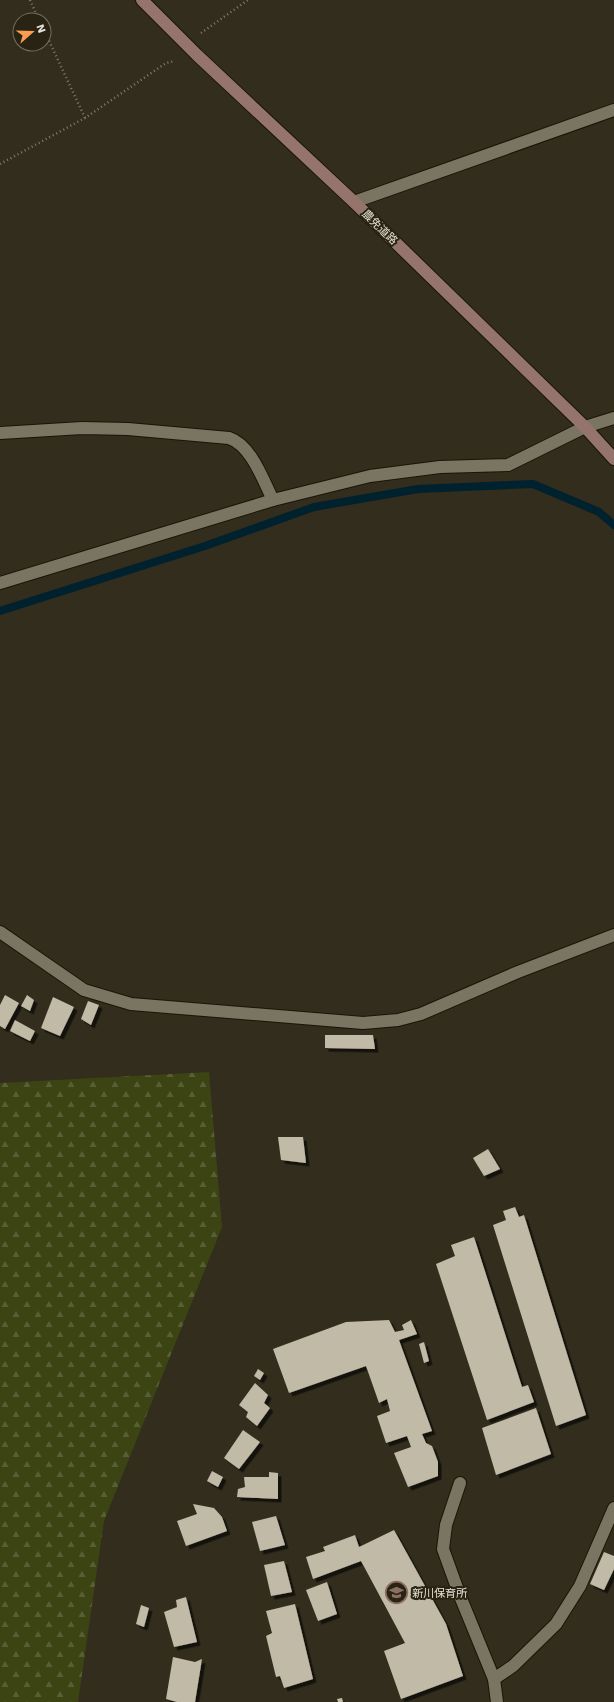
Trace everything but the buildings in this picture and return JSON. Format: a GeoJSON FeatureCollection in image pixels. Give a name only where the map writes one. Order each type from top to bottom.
{"type":"FeatureCollection","features":[{"type":"Feature","properties":{"kind":"street","name":"農免道路"},"geometry":{"type":"LineString","coordinates":[[142,0],[197,55],[354,202],[585,427],[614,459]]}},
{"type":"Feature","properties":{"kind":"street"},"geometry":{"type":"LineString","coordinates":[[354,202],[614,110]]}},
{"type":"Feature","properties":{"kind":"street"},"geometry":{"type":"LineString","coordinates":[[0,583],[273,500],[370,476],[440,467],[508,465],[585,427],[614,418]]}},
{"type":"Feature","properties":{"kind":"street"},"geometry":{"type":"LineString","coordinates":[[0,433],[82,428],[128,429],[228,438],[237,441],[248,452],[273,500]]}},
{"type":"Feature","properties":{"kind":"street"},"geometry":{"type":"LineString","coordinates":[[0,932],[84,990],[131,1004],[363,1023],[398,1020],[421,1014],[518,972],[614,935]]}},
{"type":"Feature","properties":{"kind":"street"},"geometry":{"type":"LineString","coordinates":[[460,1483],[446,1525],[443,1549],[460,1596],[494,1679],[497,1702]]}},
{"type":"Feature","properties":{"kind":"street"},"geometry":{"type":"LineString","coordinates":[[494,1679],[513,1666],[556,1624],[580,1586],[614,1508]]}},
{"type":"Feature","properties":{"kind":"path"},"geometry":{"type":"LineString","coordinates":[[30,0],[35,12]]}},
{"type":"Feature","properties":{"kind":"path"},"geometry":{"type":"LineString","coordinates":[[187,44],[248,0]]}},
{"type":"Feature","properties":{"kind":"path"},"geometry":{"type":"LineString","coordinates":[[52,47],[85,118]]}},
{"type":"Feature","properties":{"kind":"path"},"geometry":{"type":"LineString","coordinates":[[0,164],[85,118],[166,63],[197,55]]}},
{"type":"Feature","properties":{"kind":"green space"},"geometry":{"type":"Polygon","coordinates":[[[209,1072],[222,1227],[104,1521],[78,1702],[0,1702],[0,1083],[209,1072]]]}},
{"type":"Feature","properties":{"kind":"waterway"},"geometry":{"type":"LineString","coordinates":[[0,611],[205,546],[314,507],[418,489],[533,484],[599,512],[614,525]]}},
{"type":"Feature","properties":{"kind":"place","name":"新川保育所"},"geometry":{"type":"Point","coordinates":[396,1593]}}]}
